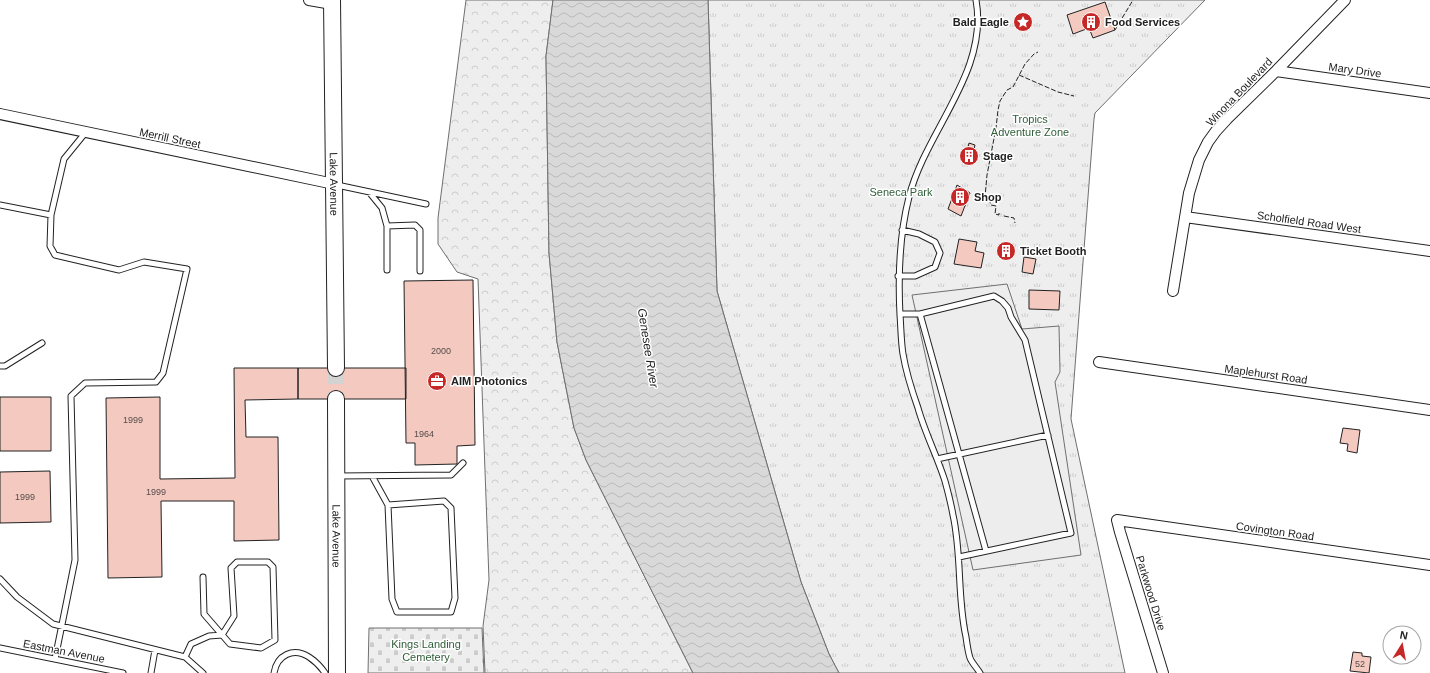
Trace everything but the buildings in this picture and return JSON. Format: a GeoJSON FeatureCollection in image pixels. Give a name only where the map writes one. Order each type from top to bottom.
{"type":"FeatureCollection","features":[{"type":"Feature","properties":{"kind":"main road","name":"Lake Avenue"},"geometry":{"type":"LineString","coordinates":[[332,2],[336,368]]}},
{"type":"Feature","properties":{"kind":"main road","name":"Lake Avenue"},"geometry":{"type":"LineString","coordinates":[[336,399],[337,673]]}},
{"type":"Feature","properties":{"kind":"street"},"geometry":{"type":"LineString","coordinates":[[309,0],[332,2]]}},
{"type":"Feature","properties":{"kind":"street","name":"Winona Boulevard"},"geometry":{"type":"LineString","coordinates":[[1173,291],[1189,192],[1198,160],[1208,142],[1226,119],[1276,71],[1345,0]]}},
{"type":"Feature","properties":{"kind":"street","name":"Mary Drive"},"geometry":{"type":"LineString","coordinates":[[1276,71],[1430,93]]}},
{"type":"Feature","properties":{"kind":"street","name":"Merrill Street"},"geometry":{"type":"LineString","coordinates":[[0,114],[334,184]]}},
{"type":"Feature","properties":{"kind":"street","name":"Scholfield Road West"},"geometry":{"type":"LineString","coordinates":[[1185,217],[1430,251]]}},
{"type":"Feature","properties":{"kind":"street","name":"Maplehurst Road"},"geometry":{"type":"LineString","coordinates":[[1099,362],[1430,410]]}},
{"type":"Feature","properties":{"kind":"street","name":"Covington Road"},"geometry":{"type":"LineString","coordinates":[[1118,520],[1430,565]]}},
{"type":"Feature","properties":{"kind":"street","name":"Parkwood Drive"},"geometry":{"type":"LineString","coordinates":[[1118,520],[1120,532],[1163,673]]}},
{"type":"Feature","properties":{"kind":"lane"},"geometry":{"type":"LineString","coordinates":[[976,0],[978,26],[970,63],[917,172],[909,196],[902,230],[898,276],[903,354],[918,409],[945,481],[954,516],[959,557],[963,624],[970,658],[980,673]]}},
{"type":"Feature","properties":{"kind":"lane"},"geometry":{"type":"LineString","coordinates":[[55,659],[75,560],[71,396],[86,383],[156,382],[163,372],[187,269],[144,262],[119,270],[55,255],[50,246],[51,214],[64,159],[86,132]]}},
{"type":"Feature","properties":{"kind":"lane"},"geometry":{"type":"LineString","coordinates":[[334,184],[426,204]]}},
{"type":"Feature","properties":{"kind":"lane"},"geometry":{"type":"LineString","coordinates":[[369,192],[382,208],[387,226],[387,270]]}},
{"type":"Feature","properties":{"kind":"lane"},"geometry":{"type":"LineString","coordinates":[[0,205],[51,214]]}},
{"type":"Feature","properties":{"kind":"lane"},"geometry":{"type":"LineString","coordinates":[[387,226],[415,225],[420,230],[420,272]]}},
{"type":"Feature","properties":{"kind":"lane"},"geometry":{"type":"LineString","coordinates":[[898,276],[915,276],[935,267],[940,253],[935,242],[919,234],[902,230]]}},
{"type":"Feature","properties":{"kind":"lane"},"geometry":{"type":"LineString","coordinates":[[900,314],[920,314],[994,296],[1002,301],[1008,308],[1025,340],[1071,533],[959,557]]}},
{"type":"Feature","properties":{"kind":"lane"},"geometry":{"type":"LineString","coordinates":[[920,314],[986,551]]}},
{"type":"Feature","properties":{"kind":"lane"},"geometry":{"type":"LineString","coordinates":[[0,366],[5,366],[42,343]]}},
{"type":"Feature","properties":{"kind":"lane"},"geometry":{"type":"LineString","coordinates":[[937,460],[1048,436]]}},
{"type":"Feature","properties":{"kind":"lane"},"geometry":{"type":"LineString","coordinates":[[336,476],[451,475],[463,463]]}},
{"type":"Feature","properties":{"kind":"lane"},"geometry":{"type":"LineString","coordinates":[[372,476],[388,505],[392,599],[397,612],[451,612],[454,598],[451,508],[444,501],[388,505]]}},
{"type":"Feature","properties":{"kind":"lane"},"geometry":{"type":"LineString","coordinates":[[203,577],[204,614],[222,635],[230,644],[261,648],[275,640],[273,567],[268,562],[237,562],[232,568],[234,616],[222,635]]}},
{"type":"Feature","properties":{"kind":"lane"},"geometry":{"type":"LineString","coordinates":[[0,579],[18,597],[53,624],[185,657],[203,673]]}},
{"type":"Feature","properties":{"kind":"lane"},"geometry":{"type":"LineString","coordinates":[[185,657],[191,644],[209,636],[222,635]]}},
{"type":"Feature","properties":{"kind":"lane","name":"Eastman Avenue"},"geometry":{"type":"LineString","coordinates":[[0,648],[123,673]]}},
{"type":"Feature","properties":{"kind":"lane"},"geometry":{"type":"LineString","coordinates":[[151,673],[155,650]]}},
{"type":"Feature","properties":{"kind":"lane"},"geometry":{"type":"LineString","coordinates":[[274,673],[280,658],[286,654],[294,652],[308,656],[325,673]]}},
{"type":"Feature","properties":{"kind":"green space"},"geometry":{"type":"Polygon","coordinates":[[[466,0],[553,0],[546,56],[549,253],[557,342],[574,428],[586,460],[693,673],[485,673],[483,626],[489,580],[478,279],[457,272],[438,244],[438,218],[466,0]]]}},
{"type":"Feature","properties":{"kind":"green space","name":"Seneca Park"},"geometry":{"type":"Polygon","coordinates":[[[708,0],[1205,0],[1095,113],[1094,119],[1071,419],[1125,673],[839,673],[829,654],[801,582],[717,291],[708,0]]]}},
{"type":"Feature","properties":{"kind":"green space","name":"Kings Landing Cemetery"},"geometry":{"type":"Polygon","coordinates":[[[369,628],[482,628],[484,673],[368,673],[369,628]]]}},
{"type":"Feature","properties":{"kind":"shaded area"},"geometry":{"type":"Polygon","coordinates":[[[1007,284],[1022,329],[1059,326],[1060,372],[1055,382],[1081,555],[973,570],[912,295],[1007,284]]]}},
{"type":"Feature","properties":{"kind":"water","name":"Genesee River"},"geometry":{"type":"Polygon","coordinates":[[[553,0],[708,0],[717,291],[801,582],[829,654],[839,673],[693,673],[586,460],[574,428],[557,342],[549,253],[546,56],[553,0]]]}},
{"type":"Feature","properties":{"kind":"tunnel"},"geometry":{"type":"LineString","coordinates":[[336,368],[336,399]]}},
{"type":"Feature","properties":{"kind":"fence"},"geometry":{"type":"LineString","coordinates":[[1115,30],[1133,0]]}},
{"type":"Feature","properties":{"kind":"fence"},"geometry":{"type":"LineString","coordinates":[[999,213],[999,215],[995,214],[996,206],[991,205],[989,199],[985,197],[987,175],[1000,101],[1007,90],[1013,87],[1025,64],[1034,54],[1038,52]]}},
{"type":"Feature","properties":{"kind":"fence"},"geometry":{"type":"LineString","coordinates":[[1019,75],[1058,92],[1074,96]]}},
{"type":"Feature","properties":{"kind":"fence"},"geometry":{"type":"LineString","coordinates":[[1004,216],[1014,218],[1015,223]]}},
{"type":"Feature","properties":{"kind":"place","name":"Bald Eagle"},"geometry":{"type":"Point","coordinates":[1023,22]}},
{"type":"Feature","properties":{"kind":"place","name":"Food Services"},"geometry":{"type":"Point","coordinates":[1091,22]}},
{"type":"Feature","properties":{"kind":"place","name":"Stage"},"geometry":{"type":"Point","coordinates":[969,156]}},
{"type":"Feature","properties":{"kind":"place","name":"Shop"},"geometry":{"type":"Point","coordinates":[960,197]}},
{"type":"Feature","properties":{"kind":"place","name":"Ticket Booth"},"geometry":{"type":"Point","coordinates":[1006,251]}},
{"type":"Feature","properties":{"kind":"place","name":"AIM Photonics"},"geometry":{"type":"Point","coordinates":[437,381]}},
{"type":"Feature","properties":{"kind":"park label","name":"Tropics Adventure Zone"},"geometry":{"type":"Point","coordinates":[1030,125]}}]}
